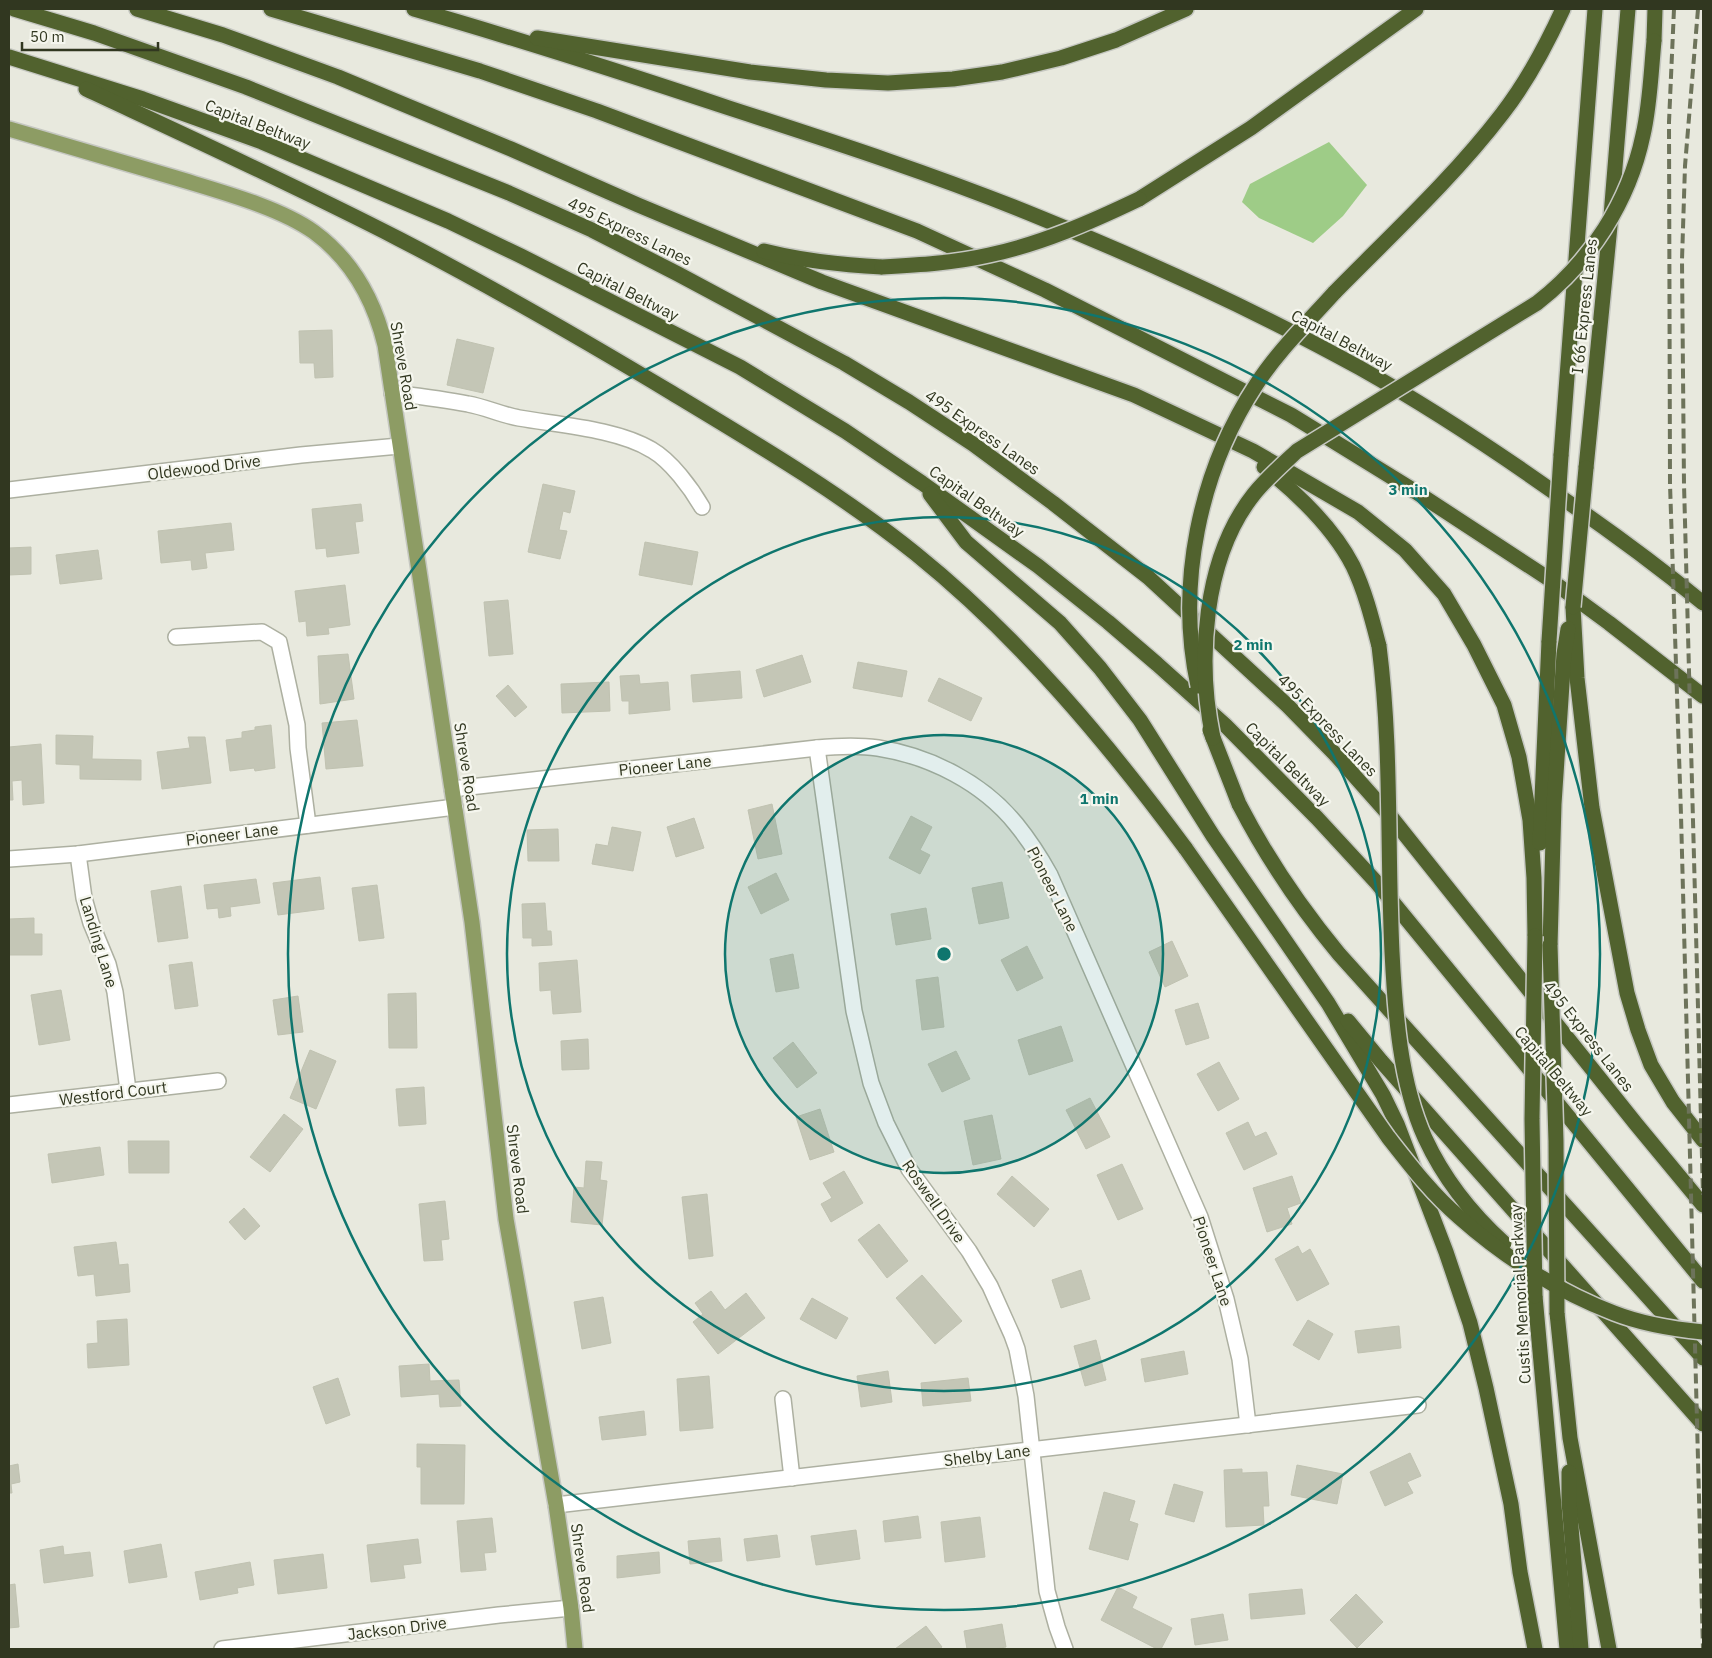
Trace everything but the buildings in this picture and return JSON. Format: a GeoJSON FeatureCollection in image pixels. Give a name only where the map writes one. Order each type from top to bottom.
{"type":"FeatureCollection","features":[{"type":"Feature","properties":{"kind":"highway","name":"495 Express Lanes"},"geometry":{"type":"LineString","coordinates":[[14,9],[94,33],[246,87],[509,192],[583,226],[678,274],[844,363],[909,402],[973,444],[1053,503],[1148,578],[1288,706],[1336,754],[1409,839],[1630,1117],[1703,1205]]}},
{"type":"Feature","properties":{"kind":"highway"},"geometry":{"type":"LineString","coordinates":[[137,9],[223,35],[338,77],[822,282],[1134,395],[1253,451],[1358,512],[1405,550],[1444,594],[1474,645],[1504,705],[1519,757],[1530,820],[1536,936]]}},
{"type":"Feature","properties":{"kind":"highway"},"geometry":{"type":"LineString","coordinates":[[271,9],[480,71],[597,111],[917,231],[1045,290],[1291,415],[1416,492],[1549,579],[1703,696]]}},
{"type":"Feature","properties":{"kind":"highway","name":"Capital Beltway"},"geometry":{"type":"LineString","coordinates":[[414,9],[470,25],[812,135],[960,187],[1046,220],[1196,286],[1357,367],[1418,402],[1511,461],[1662,569],[1703,603]]}},
{"type":"Feature","properties":{"kind":"highway"},"geometry":{"type":"LineString","coordinates":[[470,25],[577,45],[750,72],[826,80],[888,83],[953,79],[1002,72],[1052,60],[1116,40],[1186,9]]}},
{"type":"Feature","properties":{"kind":"highway"},"geometry":{"type":"LineString","coordinates":[[680,222],[734,241],[798,259],[836,265],[882,267],[936,264],[989,255],[1050,237],[1094,220],[1139,199],[1251,128],[1416,9]]}},
{"type":"Feature","properties":{"kind":"highway"},"geometry":{"type":"LineString","coordinates":[[1563,9],[1525,82],[1502,114],[1449,176],[1334,293],[1276,357],[1256,386],[1234,424],[1217,461],[1204,502],[1194,549],[1190,635],[1198,685],[1213,738],[1239,804],[1277,872],[1299,904],[1339,954],[1703,1358]]}},
{"type":"Feature","properties":{"kind":"highway"},"geometry":{"type":"LineString","coordinates":[[1536,936],[1549,641],[1595,9]]}},
{"type":"Feature","properties":{"kind":"highway","name":"I 66 Express Lanes"},"geometry":{"type":"LineString","coordinates":[[1570,656],[1573,607],[1611,216],[1628,9]]}},
{"type":"Feature","properties":{"kind":"highway"},"geometry":{"type":"LineString","coordinates":[[1213,738],[1205,690],[1208,610],[1228,536],[1240,514],[1269,477],[1297,451],[1531,307],[1554,290],[1577,267],[1597,240],[1619,202],[1637,159],[1646,116],[1654,40],[1655,9]]}},
{"type":"Feature","properties":{"kind":"highway","name":"Capital Beltway"},"geometry":{"type":"LineString","coordinates":[[9,57],[143,99],[262,142],[448,221],[520,256],[740,367],[845,431],[922,483],[1038,566],[1108,622],[1225,725],[1318,818],[1377,883],[1703,1281]]}},
{"type":"Feature","properties":{"kind":"highway"},"geometry":{"type":"LineString","coordinates":[[30,64],[214,148],[400,239],[568,331],[746,437],[840,498],[923,560],[1012,643],[1105,743],[1186,849],[1388,1137],[1423,1181],[1458,1216],[1494,1246],[1537,1274],[1585,1301],[1640,1321],[1703,1332]]}},
{"type":"Feature","properties":{"kind":"highway"},"geometry":{"type":"LineString","coordinates":[[1204,427],[1248,456],[1287,486],[1327,527],[1353,566],[1368,606],[1378,646],[1384,690],[1387,734],[1394,998],[1402,1058],[1414,1108],[1425,1137],[1444,1172],[1466,1204],[1499,1239],[1537,1274]]}},
{"type":"Feature","properties":{"kind":"highway"},"geometry":{"type":"LineString","coordinates":[[922,483],[966,542],[1060,623],[1100,668],[1140,720],[1213,836],[1348,1035],[1383,1095],[1397,1124],[1446,1252],[1470,1323],[1488,1396],[1510,1504],[1520,1572],[1535,1649]]}},
{"type":"Feature","properties":{"kind":"highway"},"geometry":{"type":"LineString","coordinates":[[1570,656],[1554,804],[1550,944],[1556,1131],[1557,1313],[1570,1438],[1609,1649]]}},
{"type":"Feature","properties":{"kind":"highway"},"geometry":{"type":"LineString","coordinates":[[1570,656],[1592,808],[1628,993],[1638,1030],[1651,1065],[1673,1102],[1703,1140]]}},
{"type":"Feature","properties":{"kind":"highway"},"geometry":{"type":"LineString","coordinates":[[1663,665],[1703,704]]}},
{"type":"Feature","properties":{"kind":"highway","name":"Custis Memorial Parkway"},"geometry":{"type":"LineString","coordinates":[[1536,936],[1532,1119],[1535,1296],[1567,1649]]}},
{"type":"Feature","properties":{"kind":"highway"},"geometry":{"type":"LineString","coordinates":[[1304,968],[1381,1060],[1703,1424]]}},
{"type":"Feature","properties":{"kind":"highway"},"geometry":{"type":"LineString","coordinates":[[1570,1438],[1569,1502],[1581,1649]]}},
{"type":"Feature","properties":{"kind":"main road","name":"Shreve Road"},"geometry":{"type":"LineString","coordinates":[[9,129],[208,188],[290,218],[314,232],[336,251],[354,272],[369,296],[379,320],[385,345],[472,922],[506,1218],[556,1505],[575,1649]]}},
{"type":"Feature","properties":{"kind":"street"},"geometry":{"type":"LineString","coordinates":[[392,393],[468,404],[517,417],[571,425],[627,439],[653,450],[667,462],[693,492],[702,507]]}},
{"type":"Feature","properties":{"kind":"street","name":"Oldewood Drive"},"geometry":{"type":"LineString","coordinates":[[9,490],[301,455],[400,446]]}},
{"type":"Feature","properties":{"kind":"street"},"geometry":{"type":"LineString","coordinates":[[176,638],[262,632],[280,642],[297,724],[298,748],[308,825]]}},
{"type":"Feature","properties":{"kind":"street","name":"Pioneer Lane"},"geometry":{"type":"LineString","coordinates":[[452,788],[846,746],[878,748],[909,755],[938,766],[967,781],[993,801],[1015,823],[1034,848],[1050,875],[1200,1217],[1228,1308],[1240,1359],[1248,1425]]}},
{"type":"Feature","properties":{"kind":"street","name":"Roswell Drive"},"geometry":{"type":"LineString","coordinates":[[817,748],[854,1011],[870,1083],[886,1123],[909,1169],[970,1251],[990,1286],[1012,1334],[1017,1349],[1026,1396],[1047,1591],[1057,1627],[1066,1649]]}},
{"type":"Feature","properties":{"kind":"street","name":"Pioneer Lane"},"geometry":{"type":"LineString","coordinates":[[9,859],[78,854],[455,807]]}},
{"type":"Feature","properties":{"kind":"street","name":"Landing Lane"},"geometry":{"type":"LineString","coordinates":[[78,854],[84,898],[91,923],[108,964],[115,992],[128,1090]]}},
{"type":"Feature","properties":{"kind":"street","name":"Westford Court"},"geometry":{"type":"LineString","coordinates":[[9,1105],[218,1081]]}},
{"type":"Feature","properties":{"kind":"street"},"geometry":{"type":"LineString","coordinates":[[783,1399],[792,1478]]}},
{"type":"Feature","properties":{"kind":"street","name":"Shelby Lane"},"geometry":{"type":"LineString","coordinates":[[556,1505],[1418,1406]]}},
{"type":"Feature","properties":{"kind":"street","name":"Jackson Drive"},"geometry":{"type":"LineString","coordinates":[[222,1649],[571,1608]]}},
{"type":"Feature","properties":{"kind":"shaded area"},"geometry":{"type":"Polygon","coordinates":[[[1329,142],[1367,185],[1343,216],[1313,243],[1259,218],[1242,202],[1250,184],[1329,142]]]}},
{"type":"Feature","properties":{"kind":"railway"},"geometry":{"type":"LineString","coordinates":[[1674,9],[1669,122],[1670,484],[1681,815],[1703,1649]]}},
{"type":"Feature","properties":{"kind":"railway"},"geometry":{"type":"LineString","coordinates":[[1698,9],[1685,166],[1682,260],[1684,484],[1703,1195]]}}]}
